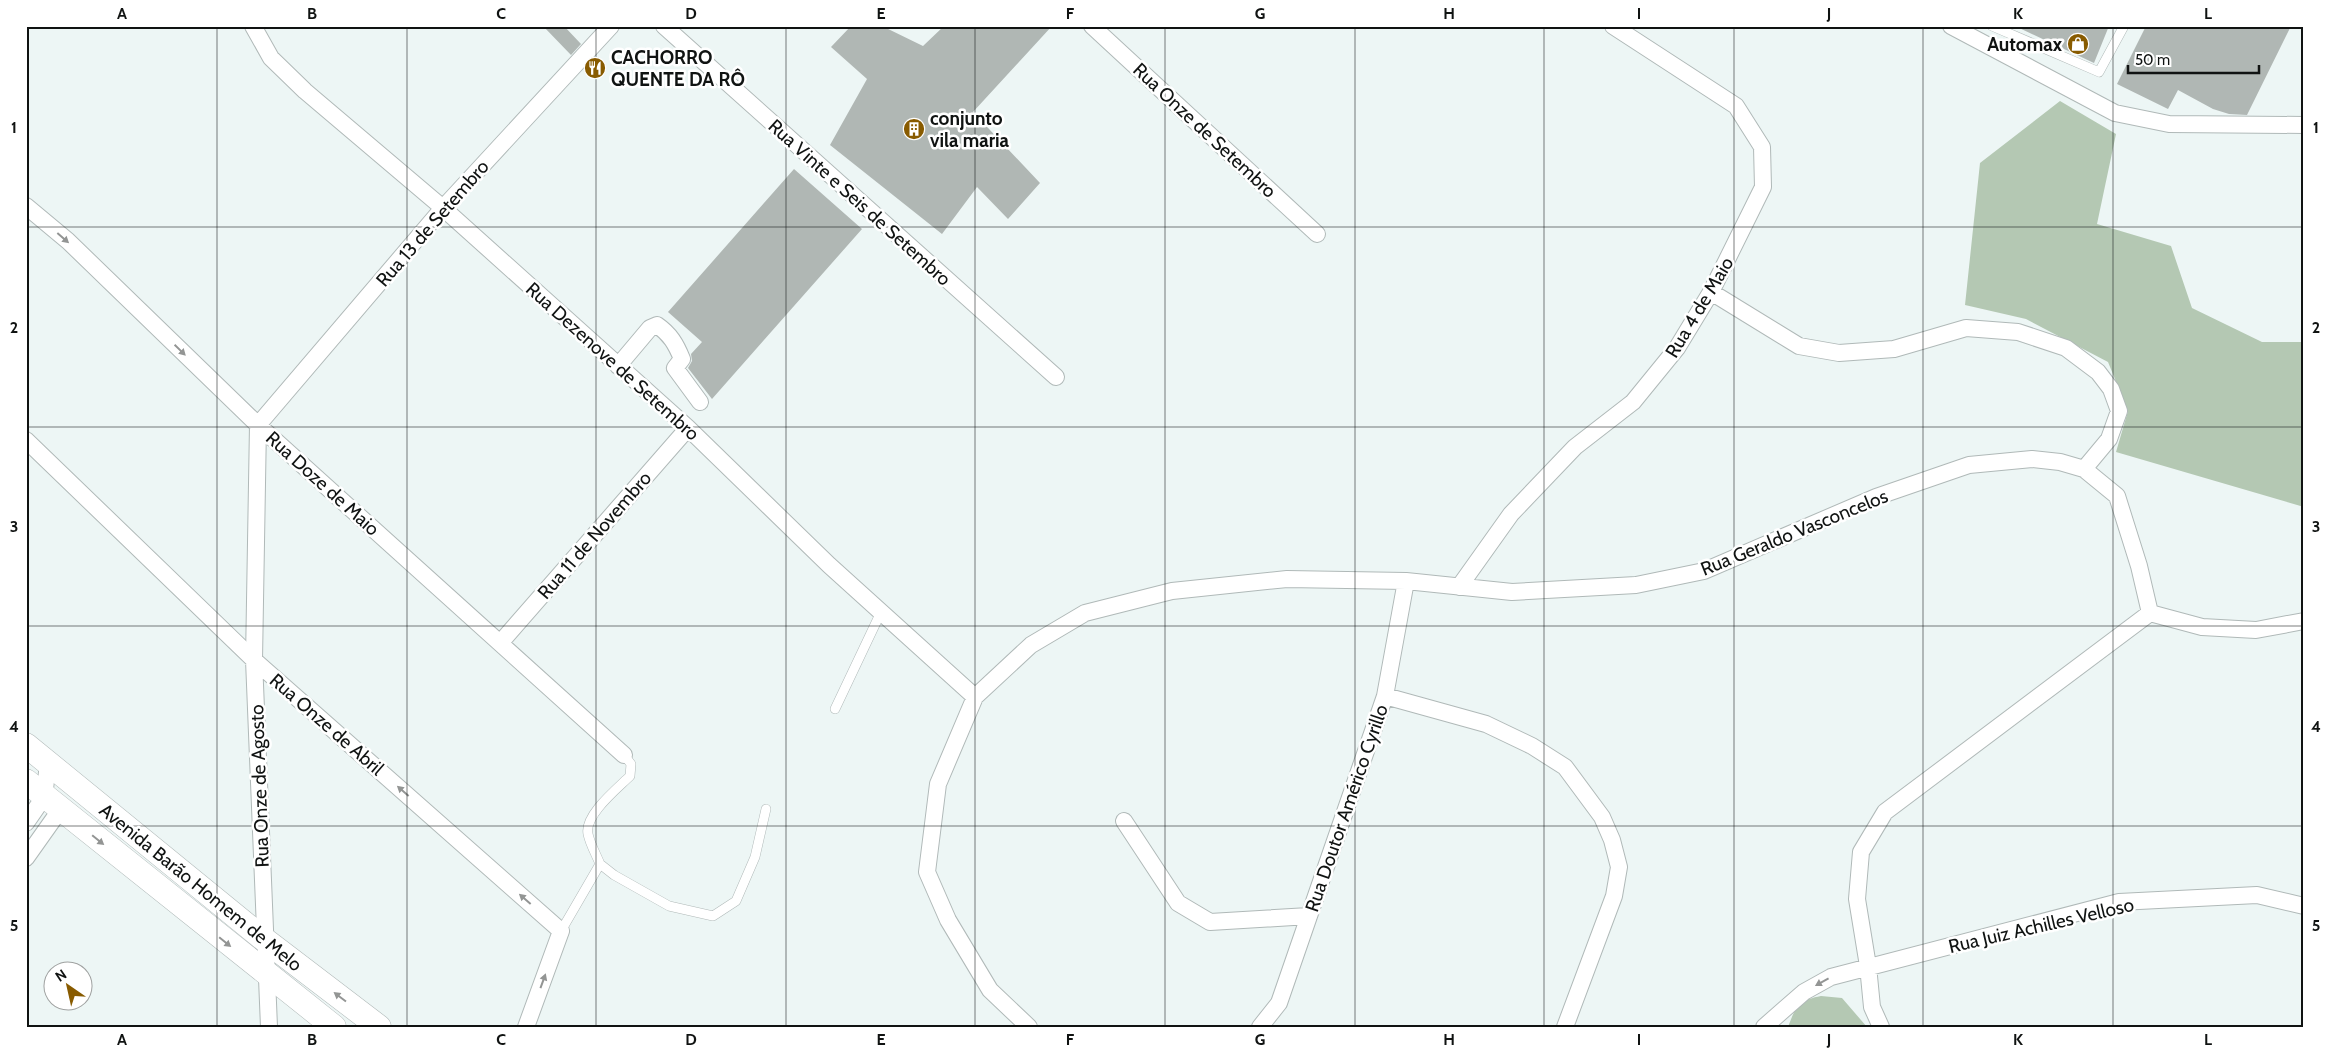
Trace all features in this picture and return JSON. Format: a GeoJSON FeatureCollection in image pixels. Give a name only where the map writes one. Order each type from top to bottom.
{"type":"FeatureCollection","features":[{"type":"Feature","properties":{"kind":"main road","name":"Avenida Barão Homem de Melo"},"geometry":{"type":"LineString","coordinates":[[26,744],[48,764],[265,940],[379,1027]]}},
{"type":"Feature","properties":{"kind":"main road","name":"Avenida Barão Homem de Melo"},"geometry":{"type":"LineString","coordinates":[[26,781],[265,974],[334,1027]]}},
{"type":"Feature","properties":{"kind":"street","name":"Rua Dezenove de Setembro"},"geometry":{"type":"LineString","coordinates":[[253,26],[271,58],[305,91],[444,208],[688,428],[881,612],[974,697]]}},
{"type":"Feature","properties":{"kind":"street","name":"Rua 13 de Setembro"},"geometry":{"type":"LineString","coordinates":[[258,425],[444,208],[610,26]]}},
{"type":"Feature","properties":{"kind":"street","name":"Rua Vinte e Seis de Setembro"},"geometry":{"type":"LineString","coordinates":[[664,26],[1056,377]]}},
{"type":"Feature","properties":{"kind":"street","name":"Rua Onze de Setembro"},"geometry":{"type":"LineString","coordinates":[[1092,26],[1317,234]]}},
{"type":"Feature","properties":{"kind":"street","name":"Rua 4 de Maio"},"geometry":{"type":"LineString","coordinates":[[1459,587],[1511,514],[1575,447],[1632,402],[1677,348],[1710,292],[1763,187],[1762,147],[1736,106],[1613,26]]}},
{"type":"Feature","properties":{"kind":"street"},"geometry":{"type":"LineString","coordinates":[[1951,26],[2115,113],[2169,124],[2304,125]]}},
{"type":"Feature","properties":{"kind":"street","name":"Rua Doze de Maio"},"geometry":{"type":"LineString","coordinates":[[26,206],[68,241],[258,425],[501,642],[624,755]]}},
{"type":"Feature","properties":{"kind":"street"},"geometry":{"type":"LineString","coordinates":[[1710,292],[1799,346],[1839,353],[1894,349],[1966,328],[2018,332],[2066,348],[2098,372],[2111,389],[2119,411],[2109,439],[2084,469]]}},
{"type":"Feature","properties":{"kind":"street"},"geometry":{"type":"LineString","coordinates":[[618,366],[650,328],[657,325],[668,332],[676,345],[682,359],[675,368],[700,402]]}},
{"type":"Feature","properties":{"kind":"street","name":"Rua Onze de Agosto"},"geometry":{"type":"LineString","coordinates":[[258,425],[254,660],[265,974],[269,1027]]}},
{"type":"Feature","properties":{"kind":"street","name":"Rua 11 de Novembro"},"geometry":{"type":"LineString","coordinates":[[501,642],[688,428]]}},
{"type":"Feature","properties":{"kind":"street","name":"Rua Onze de Abril"},"geometry":{"type":"LineString","coordinates":[[26,440],[254,660],[561,931]]}},
{"type":"Feature","properties":{"kind":"street","name":"Rua Geraldo Vasconcelos"},"geometry":{"type":"LineString","coordinates":[[1029,1027],[990,990],[948,920],[927,872],[938,784],[974,697],[1032,645],[1085,613],[1172,591],[1287,580],[1406,581],[1512,592],[1636,585],[1704,571],[1876,497],[1969,465],[2032,460],[2060,462],[2084,469],[2117,496],[2139,566],[2150,614]]}},
{"type":"Feature","properties":{"kind":"street","name":"Rua Doutor Américo Cyrillo"},"geometry":{"type":"LineString","coordinates":[[1260,1027],[1279,1003],[1384,696],[1406,581]]}},
{"type":"Feature","properties":{"kind":"street"},"geometry":{"type":"LineString","coordinates":[[1881,1027],[1872,1007],[1868,966],[1857,899],[1862,852],[1885,812],[2150,614],[2202,627],[2256,630],[2304,620]]}},
{"type":"Feature","properties":{"kind":"street"},"geometry":{"type":"LineString","coordinates":[[1384,696],[1486,724],[1532,746],[1565,767],[1602,817],[1612,840],[1619,867],[1614,896],[1565,1027]]}},
{"type":"Feature","properties":{"kind":"street"},"geometry":{"type":"LineString","coordinates":[[26,858],[52,803],[48,764]]}},
{"type":"Feature","properties":{"kind":"street"},"geometry":{"type":"LineString","coordinates":[[26,822],[52,803]]}},
{"type":"Feature","properties":{"kind":"street"},"geometry":{"type":"LineString","coordinates":[[1124,821],[1178,903],[1210,922],[1309,916]]}},
{"type":"Feature","properties":{"kind":"street","name":"Rua Juiz Achilles Velloso"},"geometry":{"type":"LineString","coordinates":[[1764,1027],[1804,992],[1831,977],[2119,902],[2257,895],[2304,906]]}},
{"type":"Feature","properties":{"kind":"street"},"geometry":{"type":"LineString","coordinates":[[526,1027],[561,931]]}},
{"type":"Feature","properties":{"kind":"lane"},"geometry":{"type":"LineString","coordinates":[[1992,26],[2099,72],[2124,26]]}},
{"type":"Feature","properties":{"kind":"lane"},"geometry":{"type":"LineString","coordinates":[[835,709],[881,612]]}},
{"type":"Feature","properties":{"kind":"lane"},"geometry":{"type":"LineString","coordinates":[[624,755],[631,764],[630,776],[603,802],[591,820],[587,833],[600,864],[614,875],[670,906],[712,916],[736,901],[755,857],[766,809]]}},
{"type":"Feature","properties":{"kind":"lane"},"geometry":{"type":"LineString","coordinates":[[561,931],[600,864]]}},
{"type":"Feature","properties":{"kind":"green space"},"geometry":{"type":"Polygon","coordinates":[[[2060,101],[2116,134],[2097,224],[2171,246],[2192,308],[2262,342],[2304,342],[2304,507],[2116,452],[2128,411],[2108,362],[2026,319],[1965,305],[1980,163],[2060,101]]]}},
{"type":"Feature","properties":{"kind":"green space"},"geometry":{"type":"Polygon","coordinates":[[[1821,996],[1842,998],[1867,1027],[1788,1027],[1799,1006],[1808,1000],[1821,996]]]}},
{"type":"Feature","properties":{"kind":"building"},"geometry":{"type":"Polygon","coordinates":[[[543,26],[564,26],[581,44],[571,55],[543,26]]]}},
{"type":"Feature","properties":{"kind":"building","name":"conjunto vila maria"},"geometry":{"type":"Polygon","coordinates":[[[851,26],[882,26],[923,46],[944,26],[1052,26],[973,112],[1040,183],[1008,219],[977,187],[942,234],[830,145],[867,79],[831,47],[851,26]]]}},
{"type":"Feature","properties":{"kind":"building","name":"Automax"},"geometry":{"type":"Polygon","coordinates":[[[2015,26],[2109,26],[2094,63],[2015,26]]]}},
{"type":"Feature","properties":{"kind":"building"},"geometry":{"type":"Polygon","coordinates":[[[2146,26],[2291,26],[2247,115],[2229,114],[2213,109],[2178,90],[2168,109],[2117,84],[2146,26]]]}},
{"type":"Feature","properties":{"kind":"building"},"geometry":{"type":"Polygon","coordinates":[[[794,169],[862,229],[712,399],[688,368],[692,361],[691,354],[702,342],[668,312],[794,169]]]}},
{"type":"Feature","properties":{"kind":"place","name":"Automax"},"geometry":{"type":"Point","coordinates":[2078,44]}},
{"type":"Feature","properties":{"kind":"place","name":"CACHORRO QUENTE DA RÔ"},"geometry":{"type":"Point","coordinates":[595,68]}},
{"type":"Feature","properties":{"kind":"place","name":"conjunto vila maria"},"geometry":{"type":"Point","coordinates":[914,129]}}]}
